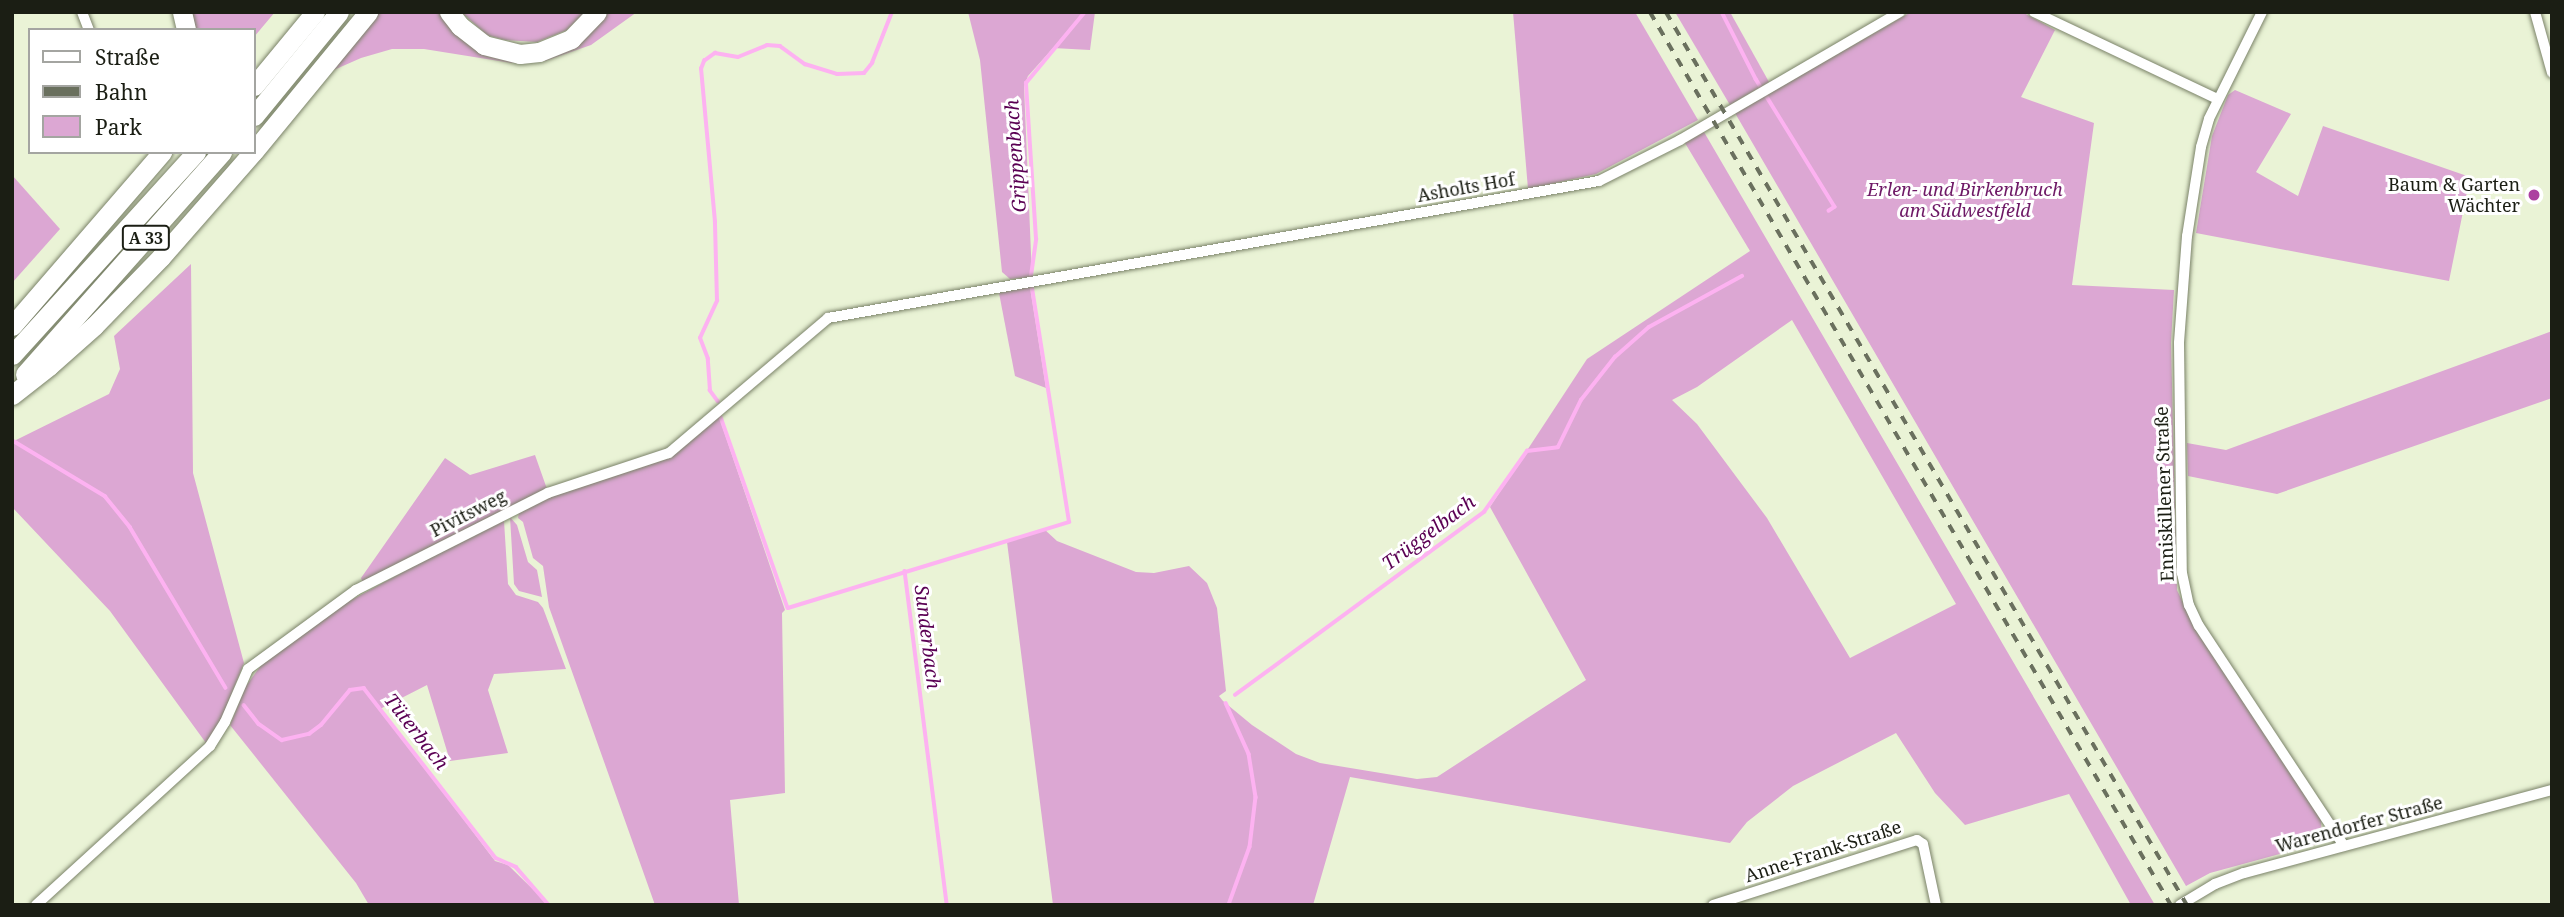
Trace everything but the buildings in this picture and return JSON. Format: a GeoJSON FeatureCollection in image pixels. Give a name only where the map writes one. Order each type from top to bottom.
{"type":"FeatureCollection","features":[{"type":"Feature","properties":{"kind":"highway"},"geometry":{"type":"LineString","coordinates":[[256,84],[314,12]]}},
{"type":"Feature","properties":{"kind":"highway"},"geometry":{"type":"LineString","coordinates":[[256,114],[339,12]]}},
{"type":"Feature","properties":{"kind":"highway"},"geometry":{"type":"LineString","coordinates":[[256,148],[368,12]]}},
{"type":"Feature","properties":{"kind":"highway"},"geometry":{"type":"LineString","coordinates":[[449,12],[460,26],[484,45],[520,54],[539,52],[571,39],[597,12]]}},
{"type":"Feature","properties":{"kind":"highway"},"geometry":{"type":"LineString","coordinates":[[12,326],[160,154]]}},
{"type":"Feature","properties":{"kind":"highway","name":"A 33"},"geometry":{"type":"LineString","coordinates":[[12,355],[194,154]]}},
{"type":"Feature","properties":{"kind":"highway","name":"A 33"},"geometry":{"type":"LineString","coordinates":[[12,389],[220,154]]}},
{"type":"Feature","properties":{"kind":"highway"},"geometry":{"type":"LineString","coordinates":[[12,395],[50,366],[93,326],[161,257],[251,154]]}},
{"type":"Feature","properties":{"kind":"street","name":"Asholts Hof"},"geometry":{"type":"LineString","coordinates":[[999,287],[1599,181],[1760,94],[1900,12]]}},
{"type":"Feature","properties":{"kind":"street"},"geometry":{"type":"LineString","coordinates":[[2034,12],[2217,99]]}},
{"type":"Feature","properties":{"kind":"street","name":"Enniskillener Straße"},"geometry":{"type":"LineString","coordinates":[[2262,12],[2217,99],[2200,156],[2181,289],[2179,481],[2184,589],[2199,626],[2344,846]]}},
{"type":"Feature","properties":{"kind":"street"},"geometry":{"type":"LineString","coordinates":[[2535,12],[2552,73]]}},
{"type":"Feature","properties":{"kind":"street","name":"Pivitsweg"},"geometry":{"type":"LineString","coordinates":[[36,905],[210,746],[225,722],[248,669],[356,590],[548,493],[669,453],[828,318],[999,287]]}},
{"type":"Feature","properties":{"kind":"street","name":"Warendorfer Straße"},"geometry":{"type":"LineString","coordinates":[[2180,905],[2224,880],[2552,790]]}},
{"type":"Feature","properties":{"kind":"street","name":"Anne-Frank-Straße"},"geometry":{"type":"LineString","coordinates":[[1713,905],[1917,841],[1923,844],[1936,905]]}},
{"type":"Feature","properties":{"kind":"green space"},"geometry":{"type":"Polygon","coordinates":[[[192,12],[275,12],[256,35],[256,28],[196,28],[192,12]]]}},
{"type":"Feature","properties":{"kind":"green space"},"geometry":{"type":"Polygon","coordinates":[[[378,12],[443,12],[520,58],[603,12],[637,12],[591,45],[545,61],[511,63],[424,49],[392,49],[361,58],[327,73],[378,12]]]}},
{"type":"Feature","properties":{"kind":"green space"},"geometry":{"type":"Polygon","coordinates":[[[461,12],[585,12],[567,30],[537,42],[505,40],[487,35],[461,12]]]}},
{"type":"Feature","properties":{"kind":"green space"},"geometry":{"type":"Polygon","coordinates":[[[968,12],[1095,12],[1090,50],[1053,48],[1028,76],[1024,86],[1032,277],[1010,279],[1002,272],[980,60],[968,12]]]}},
{"type":"Feature","properties":{"kind":"green space"},"geometry":{"type":"Polygon","coordinates":[[[1513,12],[1635,12],[1698,120],[1596,174],[1528,189],[1513,12]]]}},
{"type":"Feature","properties":{"kind":"green space"},"geometry":{"type":"Polygon","coordinates":[[[1675,12],[1730,12],[1769,82],[1730,105],[1675,12]]]}},
{"type":"Feature","properties":{"kind":"green space","name":"Erlen- und Birkenbruch am Südwestfeld"},"geometry":{"type":"Polygon","coordinates":[[[1911,12],[2022,12],[2055,30],[2021,97],[2094,123],[2072,285],[2174,290],[2171,343],[2177,590],[2195,629],[2321,820],[2322,838],[2317,844],[2210,873],[2186,886],[1735,113],[1911,12]]]}},
{"type":"Feature","properties":{"kind":"green space"},"geometry":{"type":"Polygon","coordinates":[[[2235,90],[2291,114],[2256,172],[2298,196],[2323,126],[2470,177],[2449,281],[2196,233],[2212,136],[2228,95],[2235,90]]]}},
{"type":"Feature","properties":{"kind":"green space"},"geometry":{"type":"Polygon","coordinates":[[[1704,132],[2155,905],[2131,905],[2069,794],[1965,825],[1935,793],[1896,733],[1793,786],[1747,822],[1730,843],[1350,777],[1313,905],[1053,905],[1007,542],[1044,529],[1057,541],[1136,572],[1154,573],[1189,566],[1207,583],[1217,608],[1226,691],[1219,696],[1223,701],[1252,725],[1296,754],[1320,763],[1417,779],[1437,777],[1586,680],[1490,507],[1587,359],[1750,251],[1685,143],[1704,132]],[[1792,320],[1697,387],[1672,400],[1697,424],[1767,518],[1850,658],[1956,604],[1792,320]]]}},
{"type":"Feature","properties":{"kind":"green space"},"geometry":{"type":"Polygon","coordinates":[[[12,175],[60,229],[12,283],[12,175]]]}},
{"type":"Feature","properties":{"kind":"green space"},"geometry":{"type":"Polygon","coordinates":[[[191,264],[193,473],[244,663],[221,720],[206,743],[110,611],[12,507],[12,442],[109,394],[120,369],[114,336],[191,264]]]}},
{"type":"Feature","properties":{"kind":"green space"},"geometry":{"type":"Polygon","coordinates":[[[1030,287],[1046,388],[1015,376],[999,293],[1030,287]]]}},
{"type":"Feature","properties":{"kind":"green space"},"geometry":{"type":"Polygon","coordinates":[[[2552,331],[2552,398],[2277,494],[2188,476],[2187,443],[2226,450],[2552,331]]]}},
{"type":"Feature","properties":{"kind":"green space"},"geometry":{"type":"Polygon","coordinates":[[[719,417],[785,610],[782,613],[785,793],[730,800],[739,905],[655,905],[549,607],[543,566],[533,558],[523,522],[518,518],[519,513],[550,497],[670,458],[719,417]]]}},
{"type":"Feature","properties":{"kind":"green space"},"geometry":{"type":"Polygon","coordinates":[[[535,455],[547,489],[363,583],[361,578],[445,458],[470,475],[535,455]]]}},
{"type":"Feature","properties":{"kind":"green space"},"geometry":{"type":"Polygon","coordinates":[[[510,517],[517,525],[528,562],[537,570],[542,597],[519,591],[514,584],[510,517]]]}},
{"type":"Feature","properties":{"kind":"green space"},"geometry":{"type":"Polygon","coordinates":[[[501,519],[504,521],[508,584],[516,595],[538,602],[543,608],[566,669],[494,674],[488,690],[508,753],[450,761],[427,685],[380,709],[495,861],[508,865],[549,905],[369,905],[356,883],[230,725],[246,686],[262,664],[342,605],[501,519]]]}},
{"type":"Feature","properties":{"kind":"waterway","name":"Sunderbach"},"geometry":{"type":"LineString","coordinates":[[718,402],[710,391],[708,359],[700,338],[717,301],[715,222],[701,69],[704,61],[715,53],[738,57],[767,45],[780,46],[805,64],[837,74],[864,73],[872,63],[892,12]]}},
{"type":"Feature","properties":{"kind":"waterway","name":"Grippenbach"},"geometry":{"type":"LineString","coordinates":[[1031,276],[1036,239],[1026,83],[1085,12]]}},
{"type":"Feature","properties":{"kind":"waterway","name":"Trüggelbach"},"geometry":{"type":"LineString","coordinates":[[1722,12],[1756,79],[1835,207],[1829,211]]}},
{"type":"Feature","properties":{"kind":"waterway","name":"Trüggelbach"},"geometry":{"type":"LineString","coordinates":[[1235,695],[1484,512],[1527,451],[1558,447],[1581,400],[1615,357],[1649,327],[1742,276]]}},
{"type":"Feature","properties":{"kind":"waterway","name":"Trüggelbach"},"geometry":{"type":"LineString","coordinates":[[721,417],[788,608],[1069,522],[1032,289]]}},
{"type":"Feature","properties":{"kind":"waterway","name":"Tüterbach"},"geometry":{"type":"LineString","coordinates":[[12,440],[105,496],[130,527],[226,688]]}},
{"type":"Feature","properties":{"kind":"waterway","name":"Sunderbach"},"geometry":{"type":"LineString","coordinates":[[905,571],[947,905]]}},
{"type":"Feature","properties":{"kind":"waterway","name":"Tüterbach"},"geometry":{"type":"LineString","coordinates":[[244,705],[259,724],[282,740],[309,734],[321,725],[350,690],[364,688],[496,858],[516,867],[549,905]]}},
{"type":"Feature","properties":{"kind":"waterway","name":"Trüggelbach"},"geometry":{"type":"LineString","coordinates":[[1226,703],[1249,754],[1256,797],[1250,847],[1229,905]]}},
{"type":"Feature","properties":{"kind":"railway"},"geometry":{"type":"LineString","coordinates":[[1650,12],[2171,905]]}},
{"type":"Feature","properties":{"kind":"railway"},"geometry":{"type":"LineString","coordinates":[[1666,12],[2187,905]]}},
{"type":"Feature","properties":{"kind":"place","name":"Baum & Garten Wächter"},"geometry":{"type":"Point","coordinates":[2534,195]}}]}
